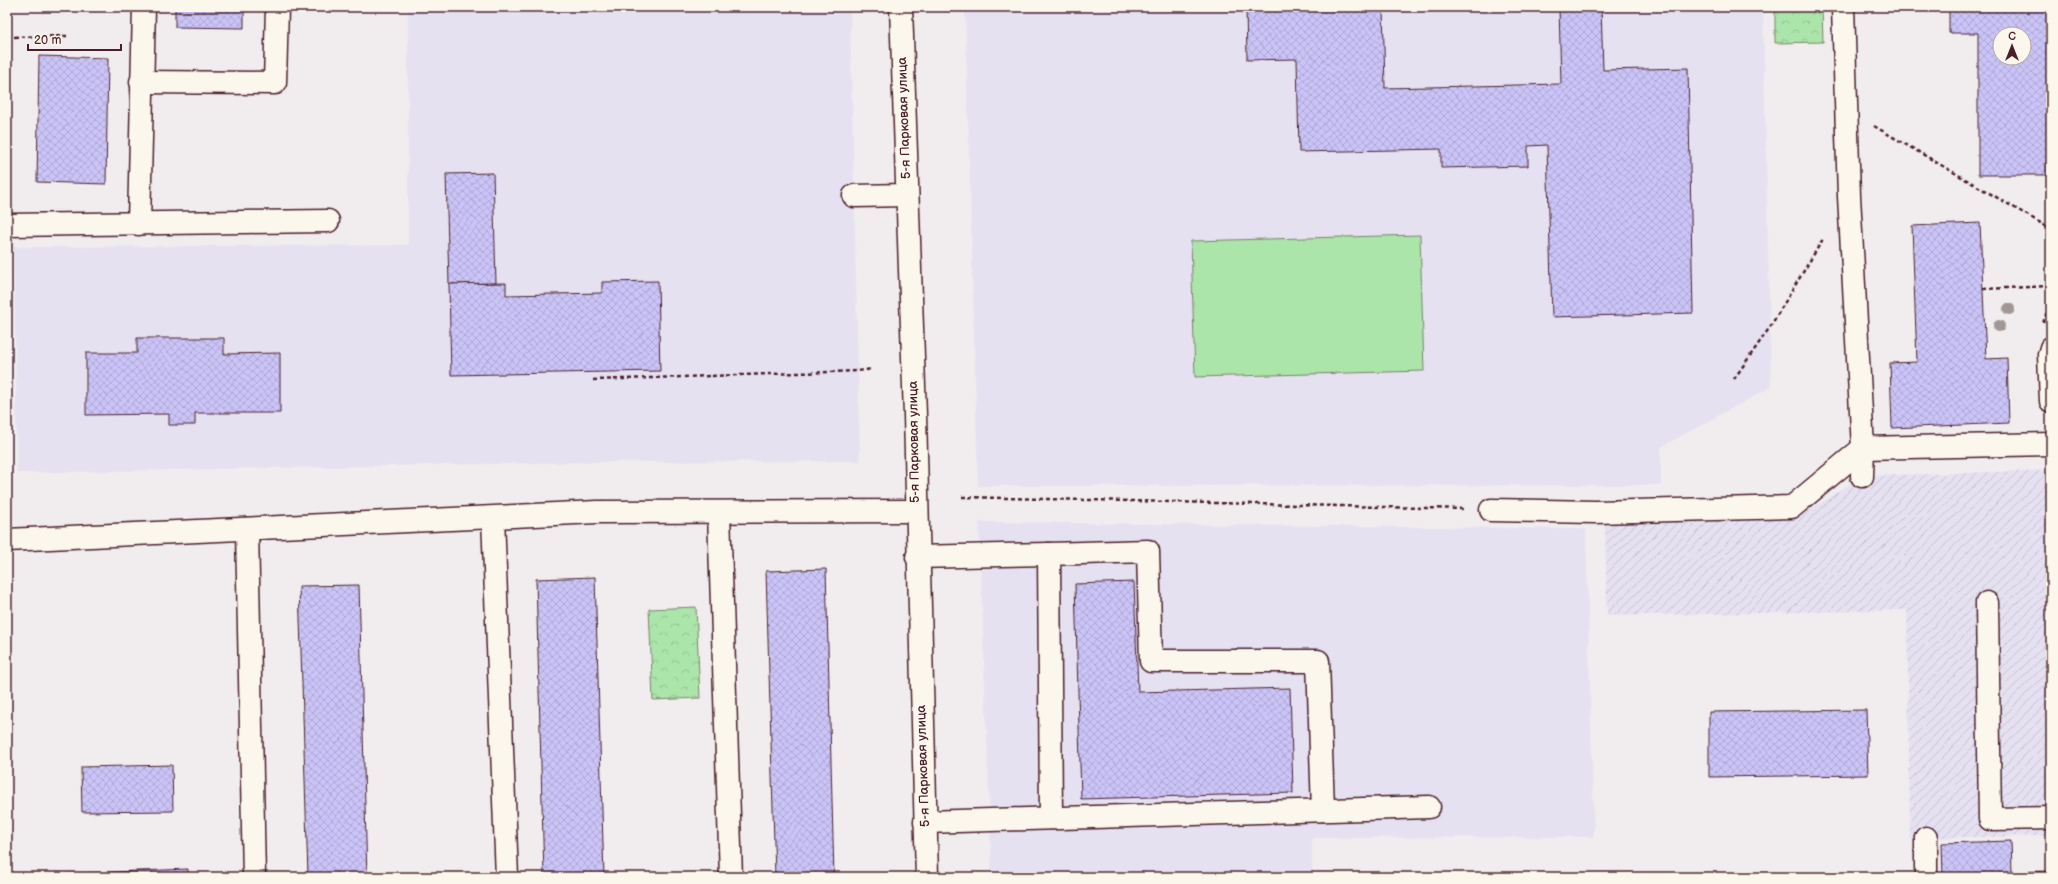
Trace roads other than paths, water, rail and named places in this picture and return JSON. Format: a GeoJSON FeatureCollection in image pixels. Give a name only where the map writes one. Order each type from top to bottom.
{"type":"FeatureCollection","features":[{"type":"Feature","properties":{"kind":"street"},"geometry":{"type":"LineString","coordinates":[[139,224],[144,7]]}},
{"type":"Feature","properties":{"kind":"street"},"geometry":{"type":"LineString","coordinates":[[142,82],[275,83],[277,7]]}},
{"type":"Feature","properties":{"kind":"street","name":"5-я Парковая улица"},"geometry":{"type":"LineString","coordinates":[[901,7],[915,414],[917,557],[926,877]]}},
{"type":"Feature","properties":{"kind":"street"},"geometry":{"type":"LineString","coordinates":[[1843,7],[1846,110],[1863,448],[1862,476]]}},
{"type":"Feature","properties":{"kind":"street"},"geometry":{"type":"LineString","coordinates":[[854,196],[907,195]]}},
{"type":"Feature","properties":{"kind":"street"},"geometry":{"type":"LineString","coordinates":[[7,225],[328,221]]}},
{"type":"Feature","properties":{"kind":"street"},"geometry":{"type":"LineString","coordinates":[[2051,348],[2049,355],[2051,401]]}},
{"type":"Feature","properties":{"kind":"street"},"geometry":{"type":"LineString","coordinates":[[1491,510],[1596,512],[1792,507],[1863,448],[2051,444]]}},
{"type":"Feature","properties":{"kind":"street"},"geometry":{"type":"LineString","coordinates":[[7,540],[597,512],[719,513],[916,511]]}},
{"type":"Feature","properties":{"kind":"street"},"geometry":{"type":"LineString","coordinates":[[719,513],[731,877]]}},
{"type":"Feature","properties":{"kind":"street"},"geometry":{"type":"LineString","coordinates":[[494,518],[507,877]]}},
{"type":"Feature","properties":{"kind":"street"},"geometry":{"type":"LineString","coordinates":[[247,529],[254,877]]}},
{"type":"Feature","properties":{"kind":"street"},"geometry":{"type":"LineString","coordinates":[[917,557],[1148,551],[1151,661],[1318,661],[1323,810]]}},
{"type":"Feature","properties":{"kind":"street"},"geometry":{"type":"LineString","coordinates":[[1049,554],[1051,818]]}},
{"type":"Feature","properties":{"kind":"street"},"geometry":{"type":"LineString","coordinates":[[1987,603],[1990,819],[2051,818]]}},
{"type":"Feature","properties":{"kind":"street"},"geometry":{"type":"LineString","coordinates":[[925,822],[1429,807]]}},
{"type":"Feature","properties":{"kind":"street"},"geometry":{"type":"LineString","coordinates":[[1926,838],[1926,877]]}}]}
